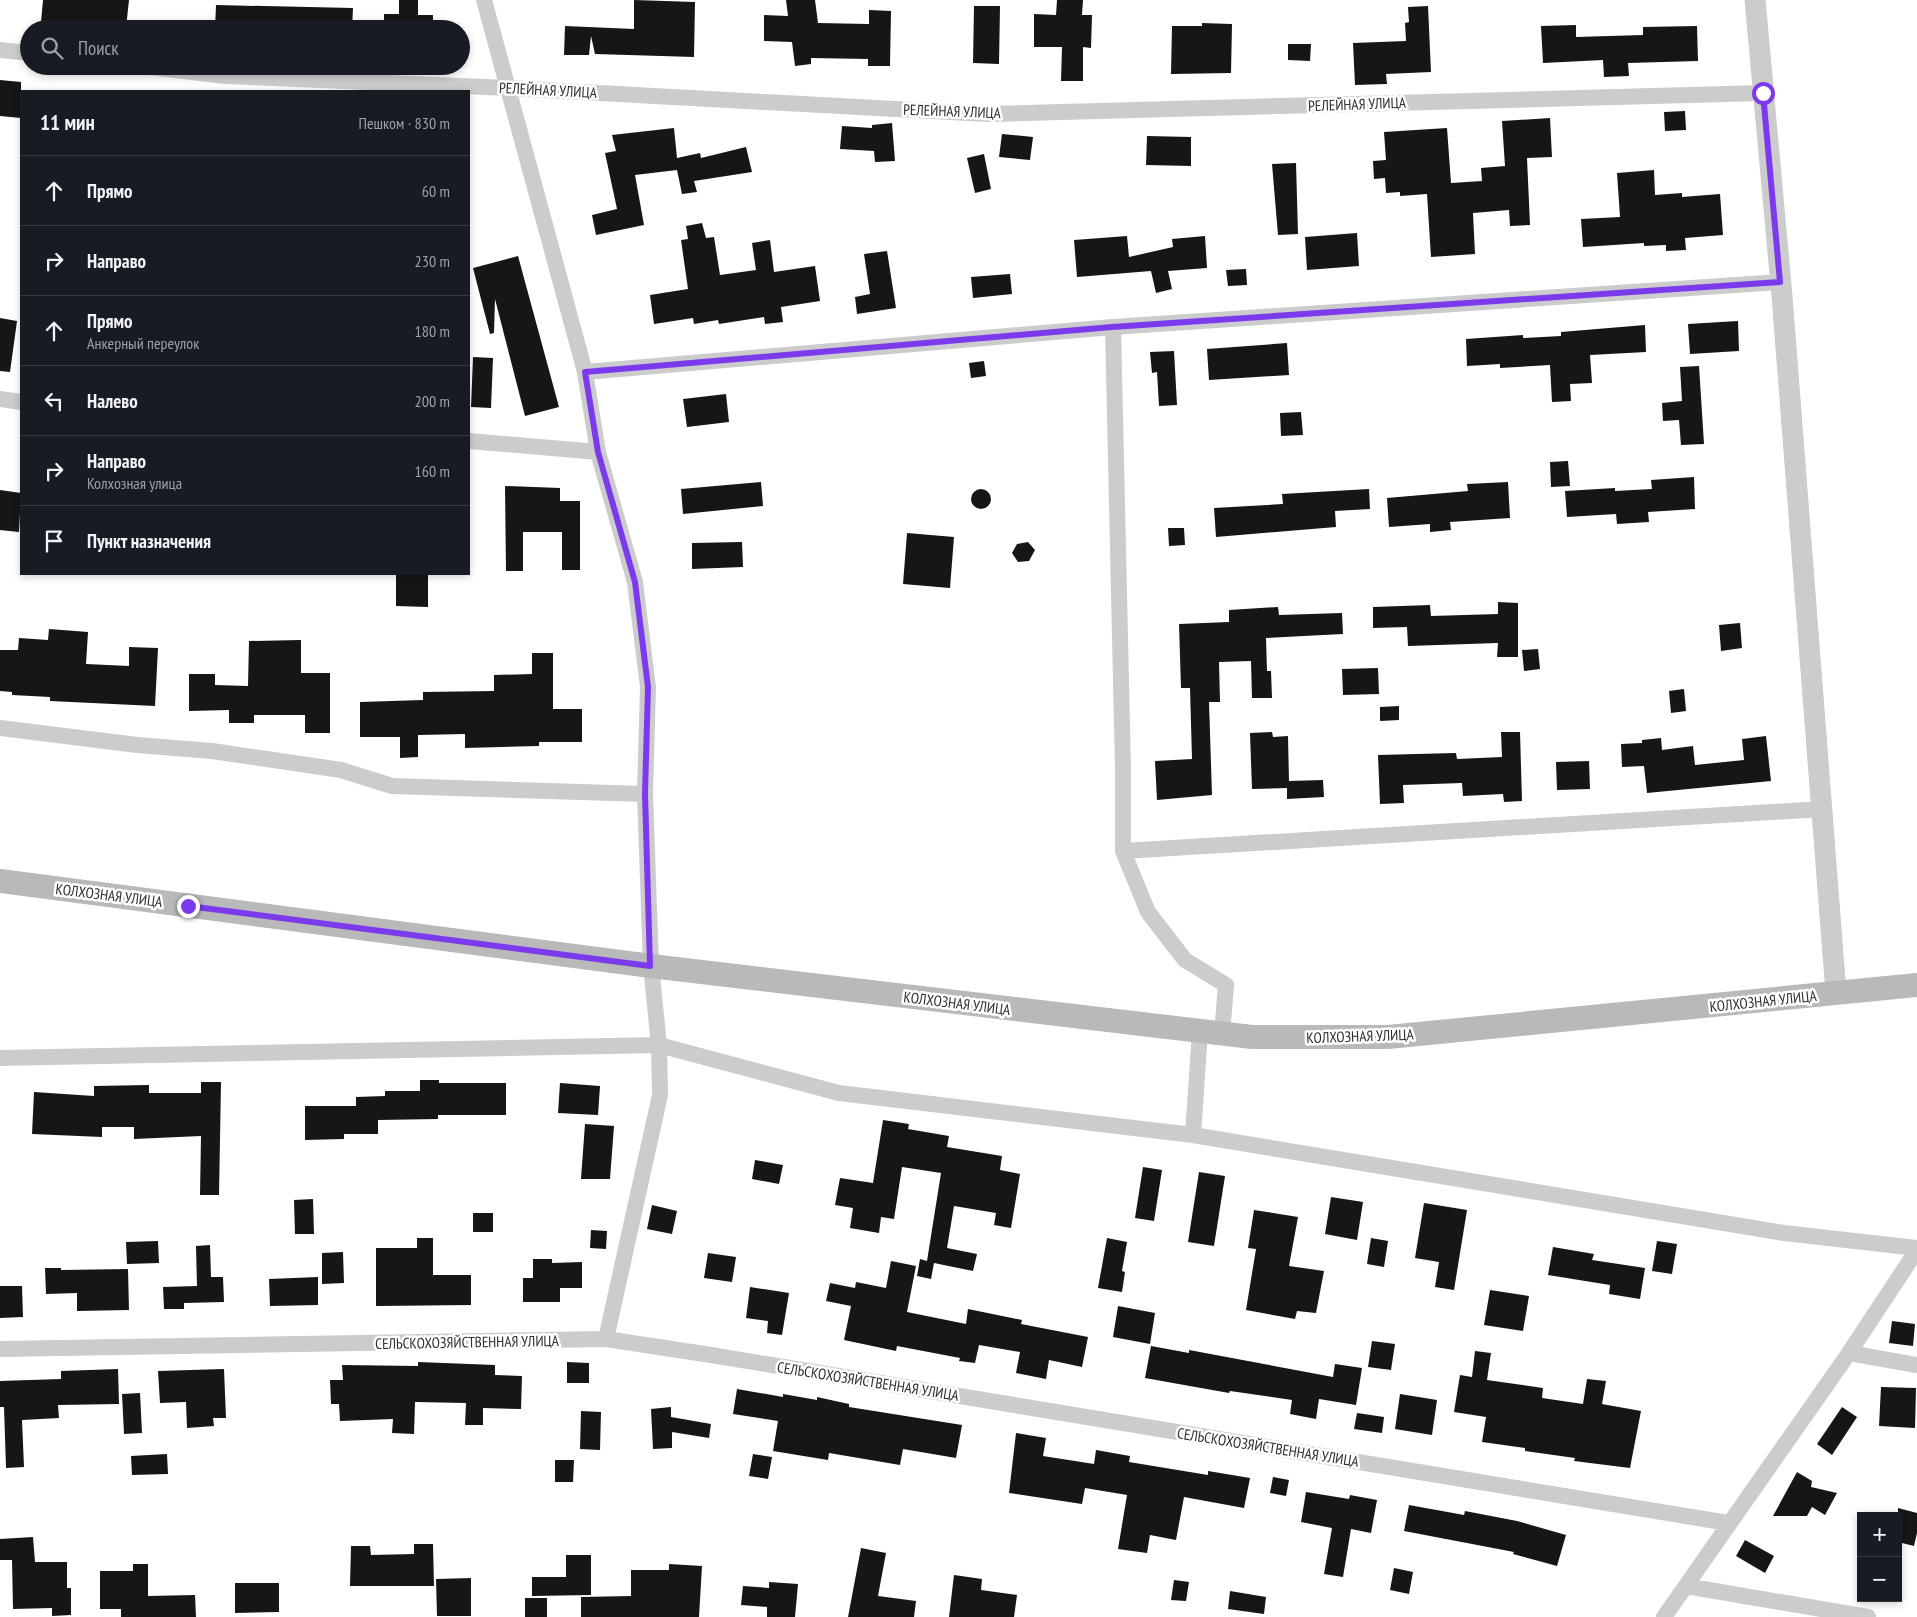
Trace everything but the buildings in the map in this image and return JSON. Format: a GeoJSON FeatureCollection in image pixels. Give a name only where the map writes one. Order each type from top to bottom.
{"type":"FeatureCollection","features":[{"type":"Feature","properties":{"kind":"main road","name":"КОЛХОЗНАЯ УЛИЦА"},"geometry":{"type":"LineString","coordinates":[[0,881],[650,966],[1211,1033],[1311,1038],[1388,1036],[1836,994],[1917,984]]}},
{"type":"Feature","properties":{"kind":"street"},"geometry":{"type":"LineString","coordinates":[[484,0],[585,372],[598,452],[635,582],[648,687],[645,794],[650,966],[659,1045],[660,1095],[606,1340]]}},
{"type":"Feature","properties":{"kind":"street"},"geometry":{"type":"LineString","coordinates":[[1755,0],[1780,282],[1836,994]]}},
{"type":"Feature","properties":{"kind":"street"},"geometry":{"type":"LineString","coordinates":[[0,50],[20,52]]}},
{"type":"Feature","properties":{"kind":"street","name":"РЕЛЕЙНАЯ УЛИЦА"},"geometry":{"type":"LineString","coordinates":[[217,75],[508,88],[988,114],[1763,93]]}},
{"type":"Feature","properties":{"kind":"street"},"geometry":{"type":"LineString","coordinates":[[585,372],[1112,327],[1780,282]]}},
{"type":"Feature","properties":{"kind":"street"},"geometry":{"type":"LineString","coordinates":[[1112,327],[1123,770],[1122,851],[1148,912],[1186,960],[1226,985],[1211,1033],[1193,1135]]}},
{"type":"Feature","properties":{"kind":"street"},"geometry":{"type":"LineString","coordinates":[[0,399],[20,402]]}},
{"type":"Feature","properties":{"kind":"street"},"geometry":{"type":"LineString","coordinates":[[470,442],[598,452]]}},
{"type":"Feature","properties":{"kind":"street"},"geometry":{"type":"LineString","coordinates":[[0,728],[137,745],[212,751],[341,770],[392,786],[645,794]]}},
{"type":"Feature","properties":{"kind":"street"},"geometry":{"type":"LineString","coordinates":[[1122,851],[1822,809]]}},
{"type":"Feature","properties":{"kind":"street"},"geometry":{"type":"LineString","coordinates":[[0,1058],[659,1045],[839,1093],[1193,1135],[1784,1232],[1917,1249],[1849,1353],[1664,1617]]}},
{"type":"Feature","properties":{"kind":"street","name":"СЕЛЬСКОХОЗЯЙСТВЕННАЯ УЛИЦА"},"geometry":{"type":"LineString","coordinates":[[0,1350],[606,1340],[711,1355],[1728,1524]]}},
{"type":"Feature","properties":{"kind":"street"},"geometry":{"type":"LineString","coordinates":[[1849,1353],[1917,1365]]}},
{"type":"Feature","properties":{"kind":"street"},"geometry":{"type":"LineString","coordinates":[[1686,1586],[1868,1617]]}},
{"type":"Feature","properties":{"kind":"route"},"geometry":{"type":"LineString","coordinates":[[188,906],[650,966],[645,794],[648,687],[635,582],[598,452],[585,372],[1112,327],[1780,282],[1763,93]]}}]}
